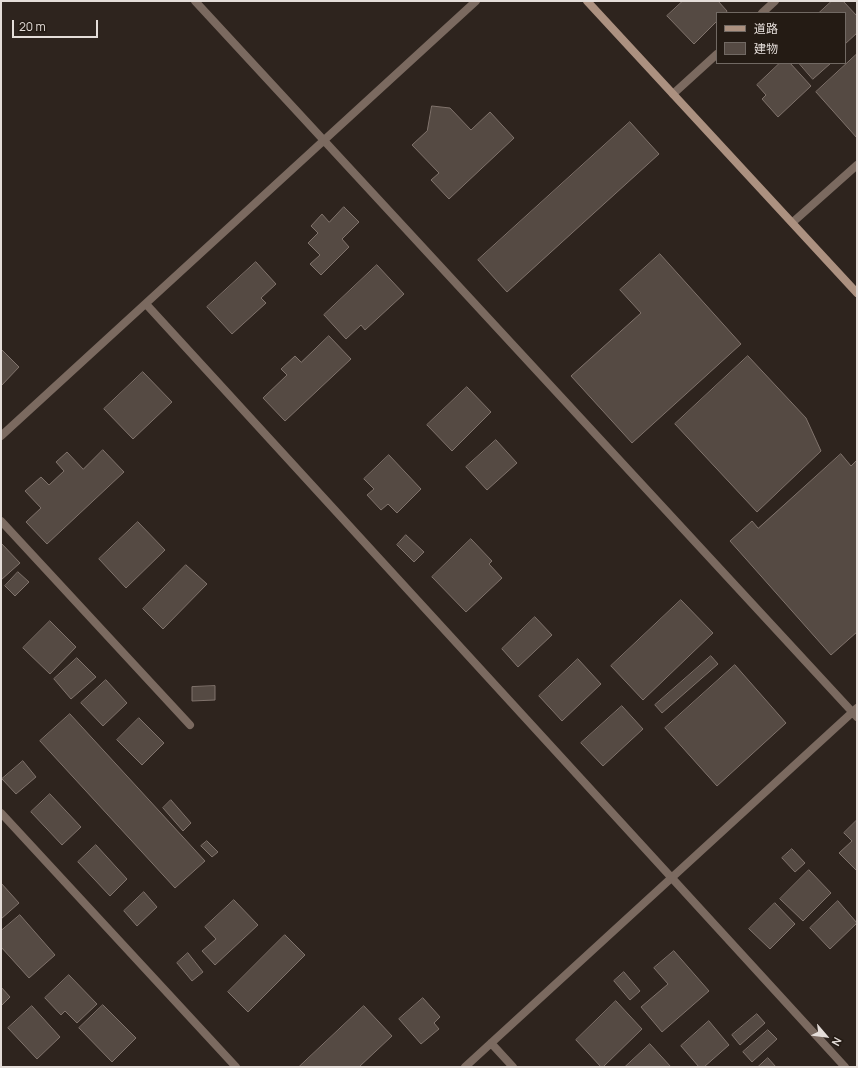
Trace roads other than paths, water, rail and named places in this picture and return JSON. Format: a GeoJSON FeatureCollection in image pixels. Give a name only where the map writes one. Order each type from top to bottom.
{"type":"FeatureCollection","features":[{"type":"Feature","properties":{"kind":"street"},"geometry":{"type":"LineString","coordinates":[[195,1],[856,713],[465,1067]]}},
{"type":"Feature","properties":{"kind":"street"},"geometry":{"type":"LineString","coordinates":[[1,436],[476,1]]}},
{"type":"Feature","properties":{"kind":"street"},"geometry":{"type":"LineString","coordinates":[[587,1],[793,222],[857,293]]}},
{"type":"Feature","properties":{"kind":"street"},"geometry":{"type":"LineString","coordinates":[[763,12],[775,1]]}},
{"type":"Feature","properties":{"kind":"street"},"geometry":{"type":"LineString","coordinates":[[673,94],[716,55]]}},
{"type":"Feature","properties":{"kind":"street"},"geometry":{"type":"LineString","coordinates":[[793,222],[857,165]]}},
{"type":"Feature","properties":{"kind":"street"},"geometry":{"type":"LineString","coordinates":[[146,304],[845,1067]]}},
{"type":"Feature","properties":{"kind":"street"},"geometry":{"type":"LineString","coordinates":[[1,521],[190,725]]}},
{"type":"Feature","properties":{"kind":"street"},"geometry":{"type":"LineString","coordinates":[[1,813],[236,1067]]}},
{"type":"Feature","properties":{"kind":"street"},"geometry":{"type":"LineString","coordinates":[[491,1043],[513,1067]]}}]}
